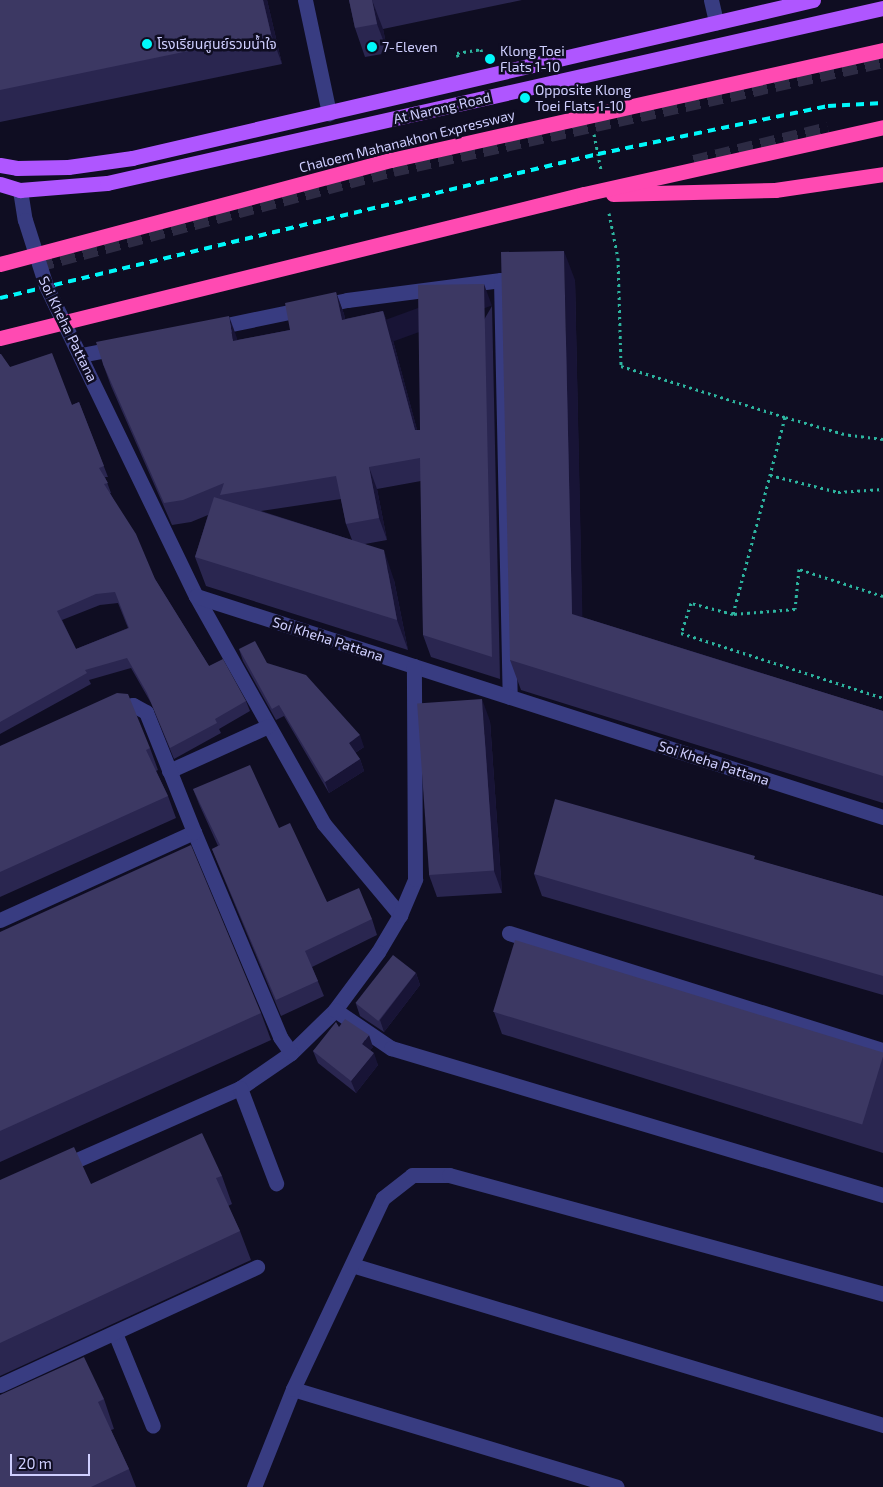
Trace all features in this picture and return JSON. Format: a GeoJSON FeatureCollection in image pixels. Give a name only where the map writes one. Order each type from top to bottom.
{"type":"FeatureCollection","features":[{"type":"Feature","properties":{"kind":"highway","name":"Chaloem Mahanakhon Expressway"},"geometry":{"type":"LineString","coordinates":[[0,264],[390,160],[883,50]]}},
{"type":"Feature","properties":{"kind":"highway"},"geometry":{"type":"LineString","coordinates":[[0,338],[584,194],[883,127]]}},
{"type":"Feature","properties":{"kind":"highway"},"geometry":{"type":"LineString","coordinates":[[584,194],[775,190],[883,174]]}},
{"type":"Feature","properties":{"kind":"main road","name":"At Narong Road"},"geometry":{"type":"LineString","coordinates":[[0,165],[17,168],[68,167],[132,158],[813,0]]}},
{"type":"Feature","properties":{"kind":"main road","name":"At Narong Road"},"geometry":{"type":"LineString","coordinates":[[0,184],[20,190],[107,183],[883,8]]}},
{"type":"Feature","properties":{"kind":"main road"},"geometry":{"type":"LineString","coordinates":[[716,22],[721,45]]}},
{"type":"Feature","properties":{"kind":"main road"},"geometry":{"type":"LineString","coordinates":[[17,168],[20,190]]}},
{"type":"Feature","properties":{"kind":"street"},"geometry":{"type":"LineString","coordinates":[[306,0],[329,113]]}},
{"type":"Feature","properties":{"kind":"street"},"geometry":{"type":"LineString","coordinates":[[711,0],[716,22]]}},
{"type":"Feature","properties":{"kind":"street","name":"Soi Kheha Pattana"},"geometry":{"type":"LineString","coordinates":[[20,190],[25,220],[43,279],[196,596],[883,817]]}},
{"type":"Feature","properties":{"kind":"street"},"geometry":{"type":"LineString","coordinates":[[195,332],[347,300],[501,280],[510,697]]}},
{"type":"Feature","properties":{"kind":"street"},"geometry":{"type":"LineString","coordinates":[[81,355],[138,344]]}},
{"type":"Feature","properties":{"kind":"street"},"geometry":{"type":"LineString","coordinates":[[196,596],[324,824],[400,915]]}},
{"type":"Feature","properties":{"kind":"street"},"geometry":{"type":"LineString","coordinates":[[44,1175],[240,1088],[291,1053],[334,1010],[378,952],[400,915],[415,879],[414,666]]}},
{"type":"Feature","properties":{"kind":"street"},"geometry":{"type":"LineString","coordinates":[[97,718],[124,706],[142,707],[280,1036],[291,1053]]}},
{"type":"Feature","properties":{"kind":"street"},"geometry":{"type":"LineString","coordinates":[[169,771],[268,726]]}},
{"type":"Feature","properties":{"kind":"street"},"geometry":{"type":"LineString","coordinates":[[0,920],[194,832]]}},
{"type":"Feature","properties":{"kind":"street"},"geometry":{"type":"LineString","coordinates":[[509,934],[883,1050]]}},
{"type":"Feature","properties":{"kind":"street"},"geometry":{"type":"LineString","coordinates":[[334,1010],[390,1048],[883,1195]]}},
{"type":"Feature","properties":{"kind":"street"},"geometry":{"type":"LineString","coordinates":[[240,1088],[276,1183]]}},
{"type":"Feature","properties":{"kind":"street"},"geometry":{"type":"LineString","coordinates":[[254,1487],[293,1390],[383,1198],[412,1175],[449,1175],[883,1294]]}},
{"type":"Feature","properties":{"kind":"street"},"geometry":{"type":"LineString","coordinates":[[352,1265],[883,1425]]}},
{"type":"Feature","properties":{"kind":"street"},"geometry":{"type":"LineString","coordinates":[[0,1385],[257,1267]]}},
{"type":"Feature","properties":{"kind":"street"},"geometry":{"type":"LineString","coordinates":[[115,1333],[153,1426]]}},
{"type":"Feature","properties":{"kind":"street"},"geometry":{"type":"LineString","coordinates":[[293,1390],[617,1487]]}},
{"type":"Feature","properties":{"kind":"path"},"geometry":{"type":"LineString","coordinates":[[457,55],[480,49]]}},
{"type":"Feature","properties":{"kind":"path"},"geometry":{"type":"LineString","coordinates":[[592,125],[602,177]]}},
{"type":"Feature","properties":{"kind":"path"},"geometry":{"type":"LineString","coordinates":[[607,203],[618,258],[621,366],[844,434],[883,439]]}},
{"type":"Feature","properties":{"kind":"path"},"geometry":{"type":"LineString","coordinates":[[733,614],[785,417]]}},
{"type":"Feature","properties":{"kind":"path"},"geometry":{"type":"LineString","coordinates":[[770,475],[838,492],[883,489]]}},
{"type":"Feature","properties":{"kind":"path"},"geometry":{"type":"LineString","coordinates":[[883,596],[799,569],[796,609],[733,614],[691,602],[681,633],[883,698]]}},
{"type":"Feature","properties":{"kind":"building"},"geometry":{"type":"Polygon","coordinates":[[[0,0],[263,0],[271,34],[0,90],[0,0]]]}},
{"type":"Feature","properties":{"kind":"building"},"geometry":{"type":"Polygon","coordinates":[[[349,0],[372,0],[377,24],[355,28],[349,0]]]}},
{"type":"Feature","properties":{"kind":"building"},"geometry":{"type":"Polygon","coordinates":[[[564,251],[572,614],[883,711],[883,776],[510,660],[501,252],[564,251]]]}},
{"type":"Feature","properties":{"kind":"building"},"geometry":{"type":"Polygon","coordinates":[[[484,284],[492,657],[423,635],[420,458],[369,467],[379,518],[346,524],[336,476],[220,495],[224,483],[183,500],[164,503],[103,364],[96,342],[229,316],[233,341],[290,330],[285,303],[336,292],[342,320],[383,311],[415,430],[420,430],[418,285],[484,284]]]}},
{"type":"Feature","properties":{"kind":"building"},"geometry":{"type":"Polygon","coordinates":[[[52,353],[72,405],[79,402],[104,466],[99,468],[108,483],[104,484],[136,534],[155,579],[209,666],[223,659],[246,701],[215,719],[217,723],[170,748],[147,693],[127,658],[85,670],[87,673],[0,722],[0,354],[10,367],[52,353]],[[115,592],[96,594],[57,611],[76,649],[129,628],[115,592]]]}},
{"type":"Feature","properties":{"kind":"building"},"geometry":{"type":"Polygon","coordinates":[[[214,497],[384,550],[397,620],[195,557],[214,497]]]}},
{"type":"Feature","properties":{"kind":"building"},"geometry":{"type":"Polygon","coordinates":[[[255,641],[267,663],[306,675],[360,735],[349,743],[360,759],[325,782],[279,705],[272,709],[239,649],[255,641]]]}},
{"type":"Feature","properties":{"kind":"building"},"geometry":{"type":"Polygon","coordinates":[[[117,693],[128,694],[150,748],[146,750],[168,796],[0,872],[0,746],[117,693]]]}},
{"type":"Feature","properties":{"kind":"building"},"geometry":{"type":"Polygon","coordinates":[[[482,699],[494,871],[429,875],[417,704],[482,699]]]}},
{"type":"Feature","properties":{"kind":"building"},"geometry":{"type":"Polygon","coordinates":[[[250,765],[279,828],[290,823],[327,902],[359,888],[372,919],[305,951],[318,981],[276,1000],[212,849],[220,845],[193,789],[250,765]]]}},
{"type":"Feature","properties":{"kind":"building"},"geometry":{"type":"Polygon","coordinates":[[[555,799],[755,856],[754,859],[883,896],[883,976],[534,874],[555,799]]]}},
{"type":"Feature","properties":{"kind":"building"},"geometry":{"type":"Polygon","coordinates":[[[191,845],[261,1013],[0,1131],[0,932],[191,845]]]}},
{"type":"Feature","properties":{"kind":"building"},"geometry":{"type":"Polygon","coordinates":[[[515,940],[883,1053],[862,1125],[493,1012],[515,940]]]}},
{"type":"Feature","properties":{"kind":"building"},"geometry":{"type":"Polygon","coordinates":[[[393,955],[416,973],[378,1021],[355,1003],[393,955]]]}},
{"type":"Feature","properties":{"kind":"building"},"geometry":{"type":"Polygon","coordinates":[[[345,1019],[369,1035],[362,1044],[374,1053],[351,1081],[313,1051],[336,1022],[339,1027],[345,1019]]]}},
{"type":"Feature","properties":{"kind":"building"},"geometry":{"type":"Polygon","coordinates":[[[202,1133],[222,1176],[216,1178],[240,1231],[0,1343],[0,1180],[74,1147],[91,1184],[202,1133]]]}},
{"type":"Feature","properties":{"kind":"building"},"geometry":{"type":"Polygon","coordinates":[[[84,1357],[104,1399],[98,1402],[129,1469],[91,1487],[0,1487],[0,1395],[84,1357]]]}},
{"type":"Feature","properties":{"kind":"tunnel"},"geometry":{"type":"LineString","coordinates":[[38,264],[393,169],[883,60]]}},
{"type":"Feature","properties":{"kind":"tunnel"},"geometry":{"type":"LineString","coordinates":[[694,162],[828,129]]}},
{"type":"Feature","properties":{"kind":"railway"},"geometry":{"type":"LineString","coordinates":[[0,298],[598,154],[828,106],[883,103]]}},
{"type":"Feature","properties":{"kind":"place","name":"โรงเรียนศูนย์รวมน้ำใจ"},"geometry":{"type":"Point","coordinates":[147,44]}},
{"type":"Feature","properties":{"kind":"place","name":"7-Eleven"},"geometry":{"type":"Point","coordinates":[372,47]}},
{"type":"Feature","properties":{"kind":"place","name":"Klong Toei Flats 1-10"},"geometry":{"type":"Point","coordinates":[490,59]}},
{"type":"Feature","properties":{"kind":"place","name":"Opposite Klong Toei Flats 1-10"},"geometry":{"type":"Point","coordinates":[525,98]}}]}
